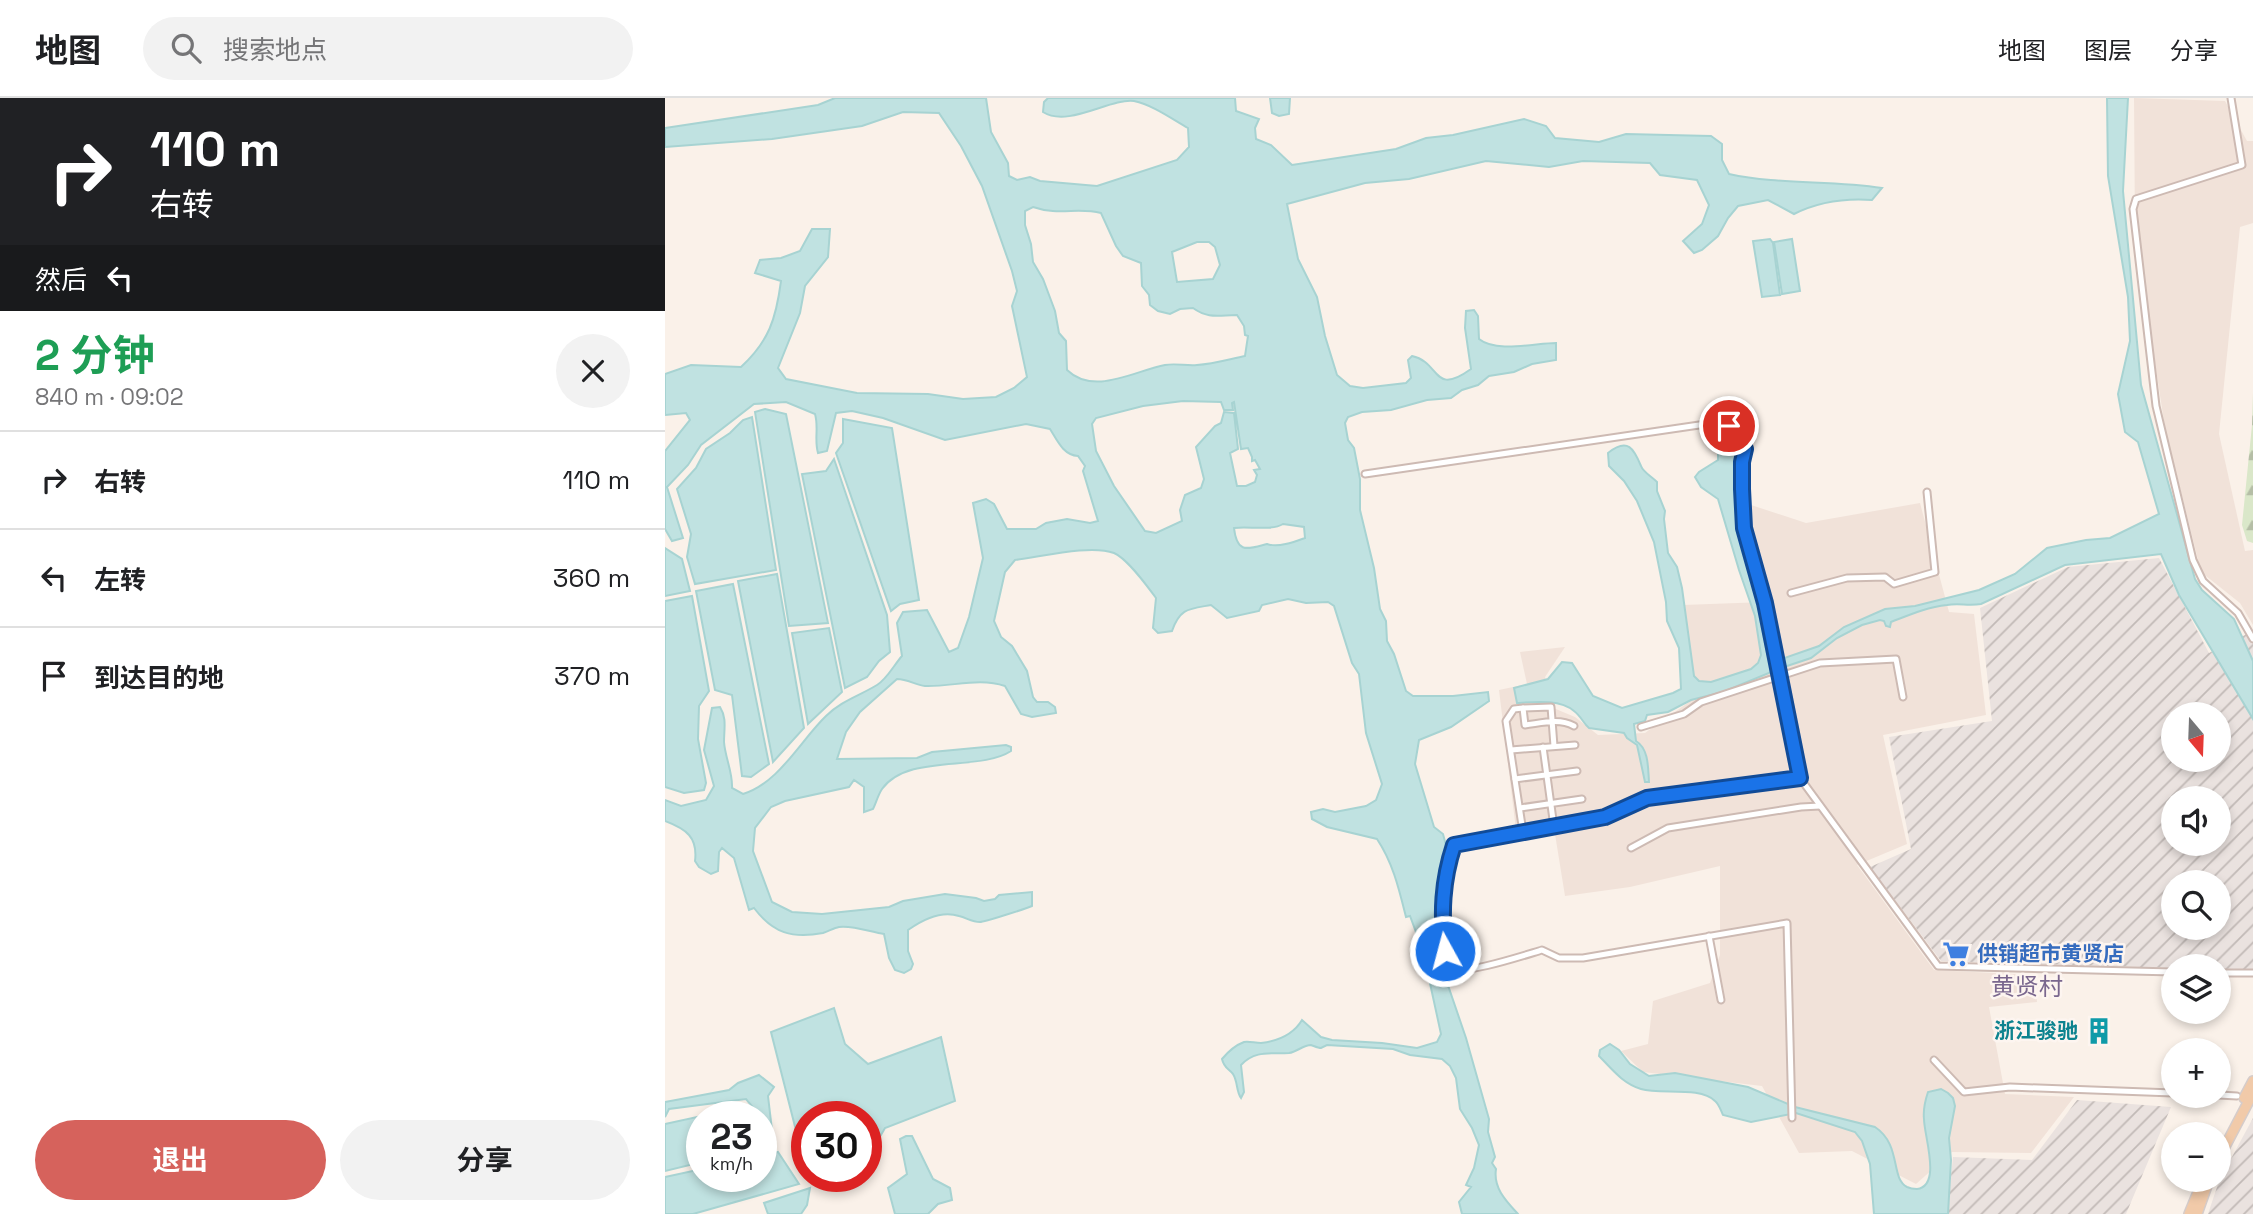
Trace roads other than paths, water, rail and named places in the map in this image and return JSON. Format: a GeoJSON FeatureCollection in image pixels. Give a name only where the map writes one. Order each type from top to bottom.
{"type":"FeatureCollection","features":[{"type":"Feature","properties":{"kind":"main road"},"geometry":{"type":"LineString","coordinates":[[2231,1122],[2253,1081]]}},
{"type":"Feature","properties":{"kind":"main road"},"geometry":{"type":"LineString","coordinates":[[2231,1135],[2253,1093]]}},
{"type":"Feature","properties":{"kind":"main road"},"geometry":{"type":"LineString","coordinates":[[2189,1214],[2198,1192]]}},
{"type":"Feature","properties":{"kind":"main road"},"geometry":{"type":"LineString","coordinates":[[2197,1214],[2205,1192]]}},
{"type":"Feature","properties":{"kind":"street"},"geometry":{"type":"LineString","coordinates":[[2231,98],[2242,165],[2136,199],[2133,209],[2156,406],[2193,560],[2203,581],[2238,613],[2253,639]]}},
{"type":"Feature","properties":{"kind":"street"},"geometry":{"type":"LineString","coordinates":[[1365,474],[1706,424],[1736,428],[1745,449],[1742,462],[1744,528],[1765,603],[1800,778],[1938,966],[2161,971]]}},
{"type":"Feature","properties":{"kind":"street"},"geometry":{"type":"LineString","coordinates":[[1791,593],[1847,578],[1885,577],[1894,584],[1935,572],[1927,492]]}},
{"type":"Feature","properties":{"kind":"street"},"geometry":{"type":"LineString","coordinates":[[1641,727],[1684,714],[1701,702],[1779,673],[1820,663],[1896,659],[1903,698]]}},
{"type":"Feature","properties":{"kind":"street"},"geometry":{"type":"LineString","coordinates":[[1523,832],[1506,721],[1514,709],[1551,707],[1554,747]]}},
{"type":"Feature","properties":{"kind":"street"},"geometry":{"type":"LineString","coordinates":[[1523,708],[1525,725],[1565,721],[1574,726]]}},
{"type":"Feature","properties":{"kind":"street"},"geometry":{"type":"LineString","coordinates":[[1511,750],[1575,745]]}},
{"type":"Feature","properties":{"kind":"street"},"geometry":{"type":"LineString","coordinates":[[1543,747],[1554,827]]}},
{"type":"Feature","properties":{"kind":"street"},"geometry":{"type":"LineString","coordinates":[[1515,779],[1577,771]]}},
{"type":"Feature","properties":{"kind":"street"},"geometry":{"type":"LineString","coordinates":[[1792,1116],[1787,923],[1583,958],[1559,958],[1542,950],[1469,969],[1453,968],[1445,951],[1441,917],[1445,870],[1454,845],[1605,817],[1647,798],[1800,778]]}},
{"type":"Feature","properties":{"kind":"street"},"geometry":{"type":"LineString","coordinates":[[1520,808],[1582,799]]}},
{"type":"Feature","properties":{"kind":"street"},"geometry":{"type":"LineString","coordinates":[[1631,848],[1668,828],[1820,806]]}},
{"type":"Feature","properties":{"kind":"street"},"geometry":{"type":"LineString","coordinates":[[1709,936],[1721,1000]]}},
{"type":"Feature","properties":{"kind":"street"},"geometry":{"type":"LineString","coordinates":[[2231,973],[2253,973]]}},
{"type":"Feature","properties":{"kind":"street"},"geometry":{"type":"LineString","coordinates":[[1934,1060],[1964,1092],[2010,1087],[2161,1093]]}},
{"type":"Feature","properties":{"kind":"street"},"geometry":{"type":"LineString","coordinates":[[2231,1096],[2237,1096]]}},
{"type":"Feature","properties":{"kind":"water"},"geometry":{"type":"Polygon","coordinates":[[[835,98],[986,98],[991,132],[1008,163],[1009,176],[1017,180],[1030,177],[1040,181],[1097,186],[1177,160],[1189,147],[1188,128],[1141,103],[1124,101],[1064,117],[1043,112],[1044,102],[1048,98],[1235,98],[1236,111],[1259,119],[1255,128],[1256,139],[1271,145],[1292,165],[1396,149],[1426,138],[1453,135],[1524,119],[1546,126],[1555,138],[1599,142],[1626,134],[1711,136],[1722,144],[1722,160],[1729,174],[1767,180],[1882,188],[1872,200],[1831,202],[1794,214],[1768,200],[1738,206],[1718,236],[1702,250],[1694,253],[1683,241],[1702,224],[1709,205],[1697,180],[1660,175],[1650,163],[1583,161],[1549,167],[1486,161],[1409,179],[1365,183],[1287,204],[1298,259],[1317,297],[1337,375],[1350,386],[1363,388],[1406,383],[1411,378],[1408,360],[1412,356],[1421,359],[1443,379],[1458,377],[1471,369],[1465,328],[1466,311],[1474,310],[1478,316],[1479,339],[1486,343],[1516,346],[1556,343],[1556,360],[1489,376],[1478,385],[1462,390],[1451,398],[1427,400],[1391,410],[1362,412],[1348,417],[1345,423],[1348,440],[1354,448],[1360,479],[1360,510],[1374,568],[1380,609],[1386,621],[1387,641],[1406,691],[1413,696],[1453,696],[1488,692],[1489,701],[1451,727],[1419,740],[1415,764],[1434,827],[1443,834],[1448,853],[1442,870],[1438,956],[1466,1038],[1489,1119],[1488,1132],[1495,1157],[1492,1163],[1496,1169],[1496,1182],[1501,1194],[1518,1214],[1462,1214],[1459,1202],[1471,1187],[1466,1185],[1474,1168],[1479,1145],[1460,1109],[1456,1078],[1450,1066],[1442,1059],[1410,1055],[1393,1049],[1327,1045],[1321,1048],[1308,1045],[1289,1053],[1263,1054],[1246,1060],[1241,1065],[1244,1092],[1241,1098],[1235,1077],[1222,1059],[1241,1043],[1279,1039],[1294,1030],[1302,1020],[1321,1037],[1332,1040],[1417,1048],[1437,1042],[1441,1034],[1423,951],[1410,916],[1406,917],[1395,876],[1383,848],[1377,839],[1327,827],[1312,819],[1311,812],[1323,809],[1335,812],[1366,806],[1376,800],[1382,784],[1366,733],[1359,674],[1352,663],[1334,606],[1328,602],[1306,603],[1288,599],[1262,605],[1259,611],[1227,618],[1211,605],[1186,611],[1178,618],[1172,631],[1158,633],[1153,628],[1156,598],[1131,567],[1114,553],[1079,550],[1015,560],[1005,572],[994,621],[1001,637],[1012,646],[1027,671],[1033,697],[1037,702],[1048,702],[1055,707],[1056,713],[1032,717],[1021,714],[1005,686],[995,683],[925,686],[897,679],[860,712],[846,732],[837,759],[917,758],[932,752],[1006,745],[1011,747],[1011,751],[981,761],[909,771],[894,778],[882,789],[873,809],[864,812],[864,787],[854,780],[849,787],[785,801],[771,807],[755,828],[753,851],[772,902],[792,912],[822,914],[889,907],[903,901],[945,894],[984,901],[995,899],[999,895],[1032,892],[1032,906],[989,920],[977,922],[945,914],[913,926],[908,930],[908,951],[913,964],[911,969],[904,973],[895,970],[889,958],[884,934],[837,927],[823,933],[802,935],[784,932],[768,923],[754,908],[749,910],[734,858],[722,848],[719,852],[718,871],[711,874],[699,867],[695,861],[695,846],[689,835],[665,821],[665,800],[681,806],[706,800],[714,786],[704,750],[712,708],[720,707],[722,711],[732,788],[743,794],[756,789],[778,771],[832,711],[884,679],[902,656],[897,623],[903,612],[927,610],[949,652],[958,648],[969,617],[983,558],[973,503],[986,499],[994,504],[1007,529],[1036,529],[1046,523],[1067,519],[1090,523],[1098,521],[1083,471],[1085,466],[1078,456],[1064,450],[1050,429],[1026,424],[945,440],[883,418],[852,411],[836,413],[827,451],[818,453],[815,414],[786,402],[754,404],[701,445],[688,465],[667,487],[683,538],[672,541],[665,529],[665,451],[690,420],[686,413],[665,415],[665,374],[691,365],[741,367],[765,338],[774,318],[779,295],[781,281],[755,273],[760,260],[781,258],[800,251],[812,229],[830,229],[828,257],[805,286],[800,313],[778,368],[786,379],[857,393],[928,394],[963,399],[996,397],[1014,388],[1027,377],[1012,306],[1017,291],[1012,271],[982,186],[961,146],[939,113],[903,112],[862,126],[772,139],[665,147],[665,128],[818,105],[835,98]],[[1033,207],[1025,211],[1025,225],[1033,262],[1043,279],[1055,311],[1059,333],[1066,341],[1067,370],[1089,381],[1102,381],[1165,365],[1203,364],[1245,356],[1248,336],[1245,335],[1244,326],[1237,315],[1209,315],[1193,308],[1180,309],[1170,314],[1158,311],[1150,305],[1149,295],[1142,286],[1141,263],[1123,256],[1101,213],[1051,211],[1033,207]],[[1197,242],[1172,252],[1177,282],[1213,279],[1220,265],[1215,247],[1209,242],[1197,242]],[[1183,401],[1143,406],[1096,418],[1092,424],[1096,451],[1114,486],[1145,531],[1156,533],[1182,521],[1180,510],[1185,495],[1201,488],[1204,479],[1196,447],[1221,423],[1224,412],[1234,413],[1238,449],[1230,453],[1237,486],[1255,482],[1257,475],[1254,470],[1260,469],[1255,460],[1252,461],[1248,448],[1241,449],[1234,402],[1233,410],[1224,410],[1221,402],[1183,401]],[[1283,524],[1234,528],[1235,536],[1244,548],[1267,544],[1281,545],[1305,538],[1304,527],[1283,524]]]}},
{"type":"Feature","properties":{"kind":"water"},"geometry":{"type":"Polygon","coordinates":[[[1270,98],[1290,98],[1289,114],[1279,116],[1272,113],[1270,98]]]}},
{"type":"Feature","properties":{"kind":"water"},"geometry":{"type":"Polygon","coordinates":[[[2107,98],[2128,98],[2123,191],[2141,385],[2195,579],[2202,590],[2234,619],[2253,661],[2253,719],[2179,595],[2161,554],[2065,565],[1981,604],[1951,604],[1932,608],[1891,622],[1890,627],[1880,620],[1862,625],[1837,638],[1811,658],[1723,692],[1691,700],[1668,712],[1647,715],[1645,721],[1634,724],[1636,741],[1647,759],[1649,782],[1645,782],[1637,745],[1624,733],[1589,728],[1576,713],[1562,705],[1547,702],[1517,703],[1514,688],[1548,679],[1562,662],[1572,663],[1593,696],[1622,708],[1681,689],[1679,648],[1667,621],[1654,542],[1637,501],[1624,481],[1609,466],[1608,453],[1621,446],[1633,450],[1644,470],[1657,482],[1657,491],[1665,511],[1668,553],[1677,567],[1694,676],[1699,681],[1711,682],[1751,669],[1758,663],[1761,655],[1755,616],[1718,499],[1701,487],[1695,477],[1718,460],[1718,449],[1726,438],[1735,438],[1739,455],[1739,533],[1757,582],[1776,661],[1819,646],[1844,627],[1885,609],[1915,606],[1979,590],[2015,574],[2047,548],[2110,538],[2159,514],[2138,442],[2125,432],[2118,394],[2130,341],[2128,297],[2108,176],[2107,98]]]}},
{"type":"Feature","properties":{"kind":"water"},"geometry":{"type":"Polygon","coordinates":[[[1770,239],[1773,243],[1780,295],[1762,297],[1753,241],[1770,239]]]}},
{"type":"Feature","properties":{"kind":"water"},"geometry":{"type":"Polygon","coordinates":[[[1792,239],[1800,291],[1782,294],[1774,242],[1792,239]]]}},
{"type":"Feature","properties":{"kind":"water"},"geometry":{"type":"Polygon","coordinates":[[[765,409],[786,414],[828,623],[789,626],[755,412],[765,409]]]}},
{"type":"Feature","properties":{"kind":"water"},"geometry":{"type":"Polygon","coordinates":[[[752,417],[776,570],[695,584],[687,557],[691,534],[677,489],[696,468],[706,449],[730,433],[743,420],[752,417]]]}},
{"type":"Feature","properties":{"kind":"water"},"geometry":{"type":"Polygon","coordinates":[[[843,419],[892,428],[919,600],[900,604],[891,611],[836,453],[843,443],[843,419]]]}},
{"type":"Feature","properties":{"kind":"water"},"geometry":{"type":"Polygon","coordinates":[[[834,459],[887,615],[890,652],[867,677],[845,688],[802,474],[826,471],[834,459]]]}},
{"type":"Feature","properties":{"kind":"water"},"geometry":{"type":"Polygon","coordinates":[[[665,548],[682,559],[690,591],[665,596],[665,548]]]}},
{"type":"Feature","properties":{"kind":"water"},"geometry":{"type":"Polygon","coordinates":[[[777,574],[804,728],[773,762],[738,581],[777,574]]]}},
{"type":"Feature","properties":{"kind":"water"},"geometry":{"type":"Polygon","coordinates":[[[733,584],[769,764],[751,777],[742,776],[732,695],[715,690],[696,591],[733,584]]]}},
{"type":"Feature","properties":{"kind":"water"},"geometry":{"type":"Polygon","coordinates":[[[692,596],[709,691],[699,706],[698,739],[706,783],[704,790],[684,793],[665,787],[665,601],[692,596]]]}},
{"type":"Feature","properties":{"kind":"water"},"geometry":{"type":"Polygon","coordinates":[[[829,628],[842,692],[808,724],[792,633],[829,628]]]}},
{"type":"Feature","properties":{"kind":"water"},"geometry":{"type":"Polygon","coordinates":[[[834,1008],[845,1044],[868,1064],[941,1037],[955,1101],[885,1128],[882,1133],[882,1101],[791,1101],[791,1111],[771,1032],[834,1008]]]}},
{"type":"Feature","properties":{"kind":"water"},"geometry":{"type":"Polygon","coordinates":[[[1610,1044],[1619,1050],[1630,1064],[1649,1076],[1675,1073],[1748,1087],[1795,1107],[1875,1127],[1889,1143],[1902,1183],[1912,1189],[1924,1186],[1929,1179],[1930,1159],[1924,1109],[1928,1092],[1941,1089],[1953,1098],[1955,1106],[1949,1138],[1951,1160],[1948,1214],[1874,1214],[1870,1164],[1862,1141],[1855,1132],[1796,1113],[1751,1122],[1723,1115],[1719,1106],[1708,1096],[1690,1092],[1641,1089],[1623,1079],[1599,1056],[1600,1050],[1610,1044]]]}},
{"type":"Feature","properties":{"kind":"water"},"geometry":{"type":"Polygon","coordinates":[[[759,1075],[774,1087],[768,1096],[769,1101],[686,1101],[686,1107],[669,1109],[665,1117],[665,1102],[729,1090],[738,1083],[759,1075]]]}},
{"type":"Feature","properties":{"kind":"water"},"geometry":{"type":"Polygon","coordinates":[[[686,1119],[686,1166],[665,1171],[665,1124],[686,1119]]]}},
{"type":"Feature","properties":{"kind":"water"},"geometry":{"type":"Polygon","coordinates":[[[912,1136],[933,1179],[950,1188],[952,1200],[938,1204],[928,1214],[895,1214],[888,1188],[907,1174],[900,1139],[912,1136]]]}},
{"type":"Feature","properties":{"kind":"water"},"geometry":{"type":"Polygon","coordinates":[[[777,1152],[791,1172],[791,1186],[777,1190],[777,1152]]]}},
{"type":"Feature","properties":{"kind":"water"},"geometry":{"type":"Polygon","coordinates":[[[686,1172],[686,1192],[771,1192],[693,1214],[665,1214],[665,1177],[686,1172]]]}},
{"type":"Feature","properties":{"kind":"water"},"geometry":{"type":"Polygon","coordinates":[[[798,1192],[809,1192],[807,1205],[801,1214],[768,1214],[764,1203],[798,1192]]]}},
{"type":"Feature","properties":{"kind":"place","name":"供销超市黄贤店"},"geometry":{"type":"Point","coordinates":[1956,954]}},
{"type":"Feature","properties":{"kind":"place","name":"浙江骏驰"},"geometry":{"type":"Point","coordinates":[2099,1031]}},
{"type":"Feature","properties":{"kind":"district","name":"黄贤村"},"geometry":{"type":"Point","coordinates":[2027,987]}}]}
